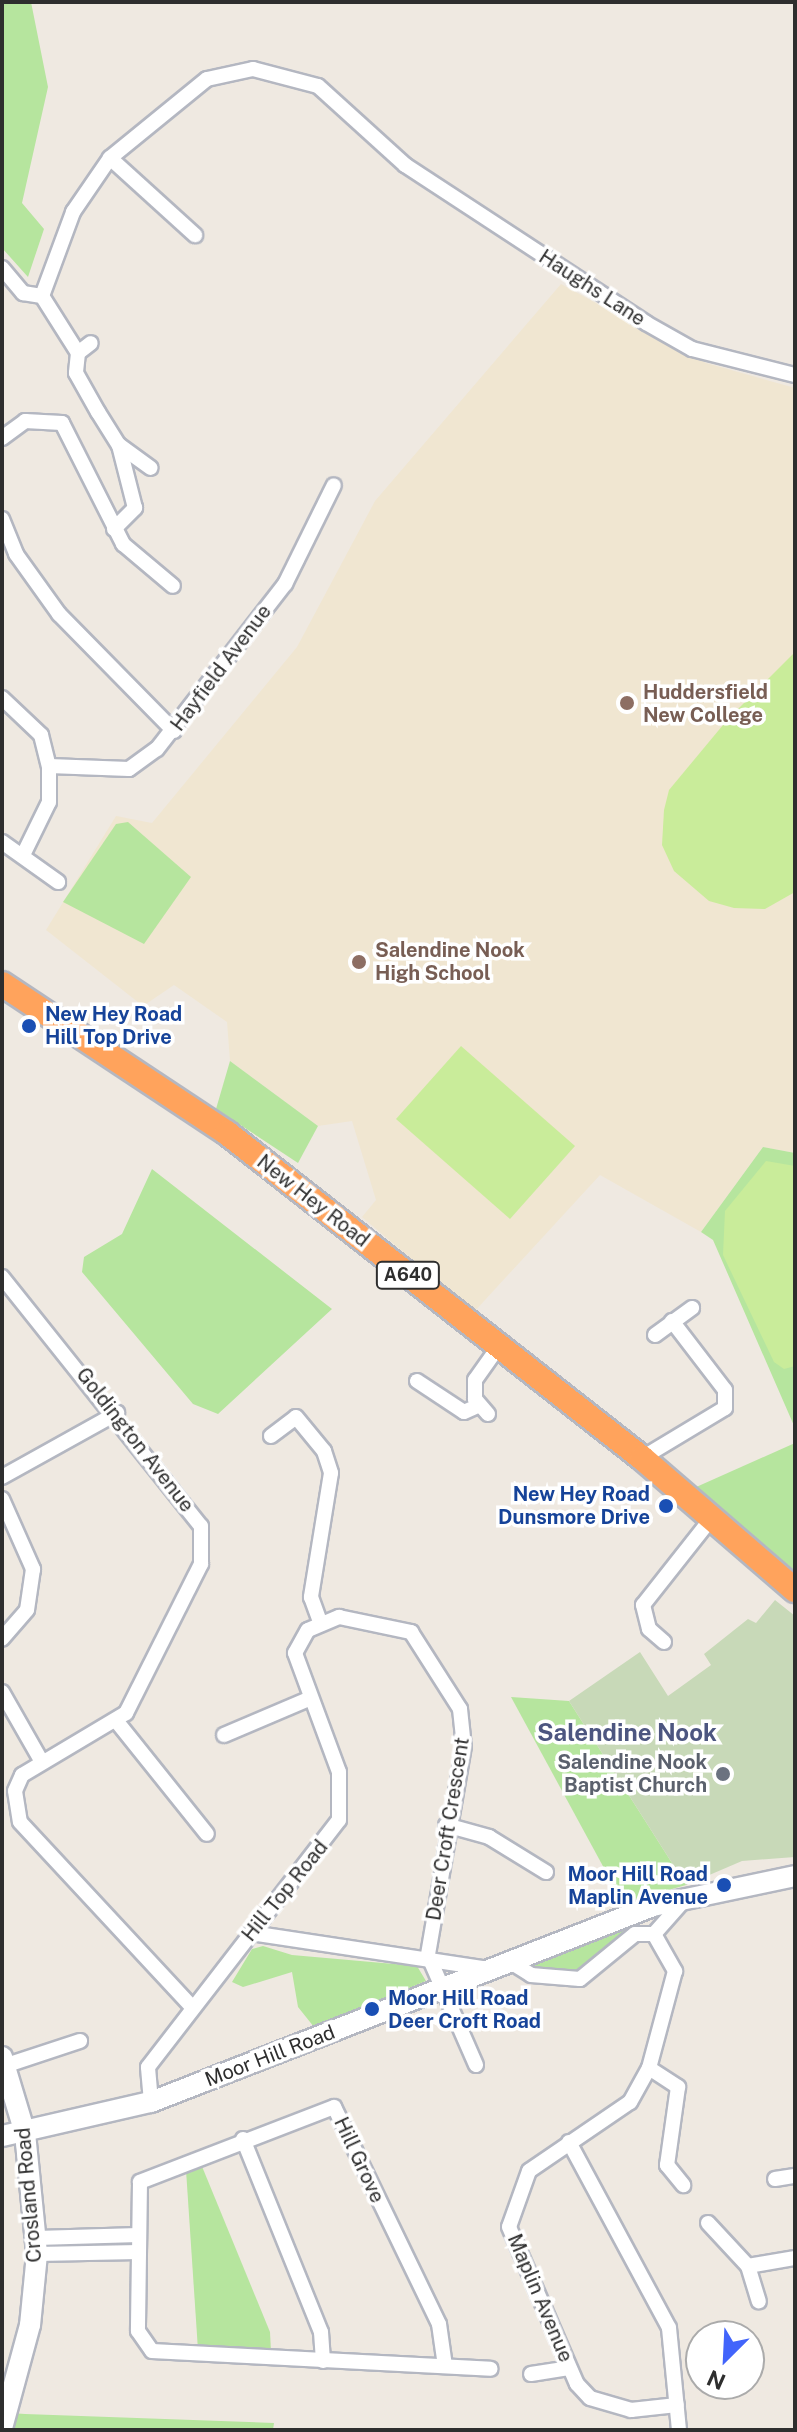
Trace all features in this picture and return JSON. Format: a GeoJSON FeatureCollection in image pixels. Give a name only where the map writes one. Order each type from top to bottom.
{"type":"FeatureCollection","features":[{"type":"Feature","properties":{"kind":"highway","name":"New Hey Road"},"geometry":{"type":"LineString","coordinates":[[2,984],[227,1133],[642,1458],[795,1590]]}},
{"type":"Feature","properties":{"kind":"street","name":"Haughs Lane"},"geometry":{"type":"LineString","coordinates":[[42,296],[73,212],[110,158],[207,79],[253,69],[318,86],[405,165],[692,349],[795,375]]}},
{"type":"Feature","properties":{"kind":"street"},"geometry":{"type":"LineString","coordinates":[[110,158],[195,235]]}},
{"type":"Feature","properties":{"kind":"street"},"geometry":{"type":"LineString","coordinates":[[2,268],[23,293],[42,296],[78,353],[76,373],[119,445],[135,508],[114,529]]}},
{"type":"Feature","properties":{"kind":"street"},"geometry":{"type":"LineString","coordinates":[[78,353],[91,343]]}},
{"type":"Feature","properties":{"kind":"street"},"geometry":{"type":"LineString","coordinates":[[2,438],[25,421],[62,423],[114,529],[133,555],[173,586]]}},
{"type":"Feature","properties":{"kind":"street"},"geometry":{"type":"LineString","coordinates":[[119,445],[151,468]]}},
{"type":"Feature","properties":{"kind":"street","name":"Hayfield Avenue"},"geometry":{"type":"LineString","coordinates":[[49,766],[129,769],[174,731],[285,584],[334,485]]}},
{"type":"Feature","properties":{"kind":"street"},"geometry":{"type":"LineString","coordinates":[[2,519],[16,554],[59,614],[174,731]]}},
{"type":"Feature","properties":{"kind":"street"},"geometry":{"type":"LineString","coordinates":[[2,698],[41,735],[49,766],[49,802],[23,855]]}},
{"type":"Feature","properties":{"kind":"street"},"geometry":{"type":"LineString","coordinates":[[2,842],[58,882]]}},
{"type":"Feature","properties":{"kind":"street","name":"Goldington Avenue"},"geometry":{"type":"LineString","coordinates":[[2,1277],[117,1413],[193,1510],[204,1544],[201,1564],[118,1723]]}},
{"type":"Feature","properties":{"kind":"street"},"geometry":{"type":"LineString","coordinates":[[655,1335],[692,1308]]}},
{"type":"Feature","properties":{"kind":"street"},"geometry":{"type":"LineString","coordinates":[[642,1458],[725,1408],[725,1390],[672,1321]]}},
{"type":"Feature","properties":{"kind":"street"},"geometry":{"type":"LineString","coordinates":[[417,1381],[464,1412],[484,1410],[475,1380],[499,1346]]}},
{"type":"Feature","properties":{"kind":"street"},"geometry":{"type":"LineString","coordinates":[[2,1477],[117,1413]]}},
{"type":"Feature","properties":{"kind":"street"},"geometry":{"type":"LineString","coordinates":[[271,1436],[296,1417],[324,1451],[331,1473],[311,1597],[320,1622]]}},
{"type":"Feature","properties":{"kind":"street"},"geometry":{"type":"LineString","coordinates":[[2,1499],[33,1569],[27,1610],[2,1639]]}},
{"type":"Feature","properties":{"kind":"street"},"geometry":{"type":"LineString","coordinates":[[664,1642],[649,1629],[643,1605],[711,1519]]}},
{"type":"Feature","properties":{"kind":"street","name":"Deer Croft Crescent"},"geometry":{"type":"LineString","coordinates":[[320,1622],[339,1617],[386,1625],[419,1640],[464,1726],[446,1825],[428,1955]]}},
{"type":"Feature","properties":{"kind":"street","name":"Hill Top Road"},"geometry":{"type":"LineString","coordinates":[[151,2102],[148,2067],[192,2007],[329,1839],[342,1808],[339,1772],[309,1699],[295,1653],[320,1622]]}},
{"type":"Feature","properties":{"kind":"street"},"geometry":{"type":"LineString","coordinates":[[2,1692],[42,1762]]}},
{"type":"Feature","properties":{"kind":"street"},"geometry":{"type":"LineString","coordinates":[[224,1735],[309,1699]]}},
{"type":"Feature","properties":{"kind":"street"},"geometry":{"type":"LineString","coordinates":[[192,2007],[20,1822],[15,1791],[42,1762],[118,1723],[207,1834]]}},
{"type":"Feature","properties":{"kind":"street"},"geometry":{"type":"LineString","coordinates":[[446,1825],[489,1837],[546,1872]]}},
{"type":"Feature","properties":{"kind":"street","name":"Moor Hill Road"},"geometry":{"type":"LineString","coordinates":[[2,2136],[151,2102],[499,1965],[686,1897],[795,1876]]}},
{"type":"Feature","properties":{"kind":"street"},"geometry":{"type":"LineString","coordinates":[[251,1933],[499,1965],[531,1975],[580,1979],[635,1934],[654,1934],[686,1897]]}},
{"type":"Feature","properties":{"kind":"street","name":"Maplin Avenue"},"geometry":{"type":"LineString","coordinates":[[654,1934],[675,1971],[649,2068],[630,2102],[569,2142],[519,2184],[509,2227],[569,2368],[602,2405],[677,2405]]}},
{"type":"Feature","properties":{"kind":"street"},"geometry":{"type":"LineString","coordinates":[[428,1955],[476,2065]]}},
{"type":"Feature","properties":{"kind":"street"},"geometry":{"type":"LineString","coordinates":[[4,2061],[80,2041]]}},
{"type":"Feature","properties":{"kind":"street","name":"Crosland Road"},"geometry":{"type":"LineString","coordinates":[[2,2428],[30,2325],[36,2246],[25,2133],[4,2061]]}},
{"type":"Feature","properties":{"kind":"street"},"geometry":{"type":"LineString","coordinates":[[649,2068],[678,2087],[667,2165],[683,2185]]}},
{"type":"Feature","properties":{"kind":"street","name":"Hill Grove"},"geometry":{"type":"LineString","coordinates":[[445,2366],[439,2324],[334,2107],[144,2176],[139,2235],[138,2331],[152,2351],[491,2369]]}},
{"type":"Feature","properties":{"kind":"street"},"geometry":{"type":"LineString","coordinates":[[243,2139],[321,2332],[323,2361]]}},
{"type":"Feature","properties":{"kind":"street"},"geometry":{"type":"LineString","coordinates":[[569,2142],[669,2328],[679,2430]]}},
{"type":"Feature","properties":{"kind":"street"},"geometry":{"type":"LineString","coordinates":[[775,2179],[795,2176]]}},
{"type":"Feature","properties":{"kind":"street"},"geometry":{"type":"LineString","coordinates":[[708,2223],[748,2266],[759,2301]]}},
{"type":"Feature","properties":{"kind":"street"},"geometry":{"type":"LineString","coordinates":[[36,2246],[139,2235]]}},
{"type":"Feature","properties":{"kind":"street"},"geometry":{"type":"LineString","coordinates":[[36,2246],[139,2252]]}},
{"type":"Feature","properties":{"kind":"street"},"geometry":{"type":"LineString","coordinates":[[748,2266],[795,2258]]}},
{"type":"Feature","properties":{"kind":"street"},"geometry":{"type":"LineString","coordinates":[[531,2374],[569,2368]]}},
{"type":"Feature","properties":{"kind":"shaded area"},"geometry":{"type":"Polygon","coordinates":[[[561,284],[706,363],[795,388],[795,1153],[763,1147],[701,1232],[600,1175],[474,1312],[362,1217],[376,1200],[352,1121],[318,1126],[230,1061],[227,1022],[174,985],[143,1006],[46,930],[116,816],[152,823],[297,647],[375,501],[561,284]]]}},
{"type":"Feature","properties":{"kind":"green space"},"geometry":{"type":"Polygon","coordinates":[[[2,2],[31,2],[48,87],[22,203],[44,229],[28,277],[2,248],[2,2]]]}},
{"type":"Feature","properties":{"kind":"green space"},"geometry":{"type":"Polygon","coordinates":[[[795,652],[795,892],[765,909],[734,908],[709,901],[674,871],[662,845],[664,810],[669,790],[728,719],[795,652]]]}},
{"type":"Feature","properties":{"kind":"green space"},"geometry":{"type":"Polygon","coordinates":[[[128,822],[191,877],[144,944],[63,902],[116,824],[128,822]]]}},
{"type":"Feature","properties":{"kind":"green space"},"geometry":{"type":"Polygon","coordinates":[[[461,1046],[575,1146],[510,1219],[396,1119],[461,1046]]]}},
{"type":"Feature","properties":{"kind":"green space"},"geometry":{"type":"Polygon","coordinates":[[[230,1061],[318,1126],[298,1163],[216,1109],[230,1061]]]}},
{"type":"Feature","properties":{"kind":"green space"},"geometry":{"type":"Polygon","coordinates":[[[763,1147],[795,1153],[795,1428],[713,1240],[701,1232],[763,1147]]]}},
{"type":"Feature","properties":{"kind":"green space"},"geometry":{"type":"Polygon","coordinates":[[[766,1161],[795,1166],[795,1366],[784,1369],[774,1362],[723,1255],[725,1211],[766,1161]]]}},
{"type":"Feature","properties":{"kind":"green space"},"geometry":{"type":"Polygon","coordinates":[[[152,1169],[332,1309],[218,1414],[193,1404],[82,1272],[84,1257],[122,1234],[152,1169]]]}},
{"type":"Feature","properties":{"kind":"green space"},"geometry":{"type":"Polygon","coordinates":[[[795,1443],[795,1571],[694,1488],[795,1443]]]}},
{"type":"Feature","properties":{"kind":"green space"},"geometry":{"type":"Polygon","coordinates":[[[775,1600],[795,1616],[795,1857],[742,1861],[686,1885],[569,1701],[640,1652],[668,1696],[711,1665],[704,1654],[748,1619],[756,1623],[775,1600]]]}},
{"type":"Feature","properties":{"kind":"green space"},"geometry":{"type":"Polygon","coordinates":[[[511,1697],[569,1701],[686,1885],[623,1903],[511,1697]]]}},
{"type":"Feature","properties":{"kind":"green space"},"geometry":{"type":"Polygon","coordinates":[[[629,1928],[579,1975],[533,1966],[629,1928]]]}},
{"type":"Feature","properties":{"kind":"green space"},"geometry":{"type":"Polygon","coordinates":[[[263,1946],[292,1955],[417,1966],[426,1981],[314,2027],[298,2007],[292,1972],[243,1987],[232,1982],[252,1949],[263,1946]]]}},
{"type":"Feature","properties":{"kind":"green space"},"geometry":{"type":"Polygon","coordinates":[[[201,2164],[270,2332],[271,2352],[198,2350],[186,2170],[201,2164]]]}},
{"type":"Feature","properties":{"kind":"green space"},"geometry":{"type":"Polygon","coordinates":[[[11,2413],[274,2423],[273,2430],[7,2430],[11,2413]]]}},
{"type":"Feature","properties":{"kind":"place","name":"Huddersfield New College"},"geometry":{"type":"Point","coordinates":[627,703]}},
{"type":"Feature","properties":{"kind":"place","name":"Salendine Nook High School"},"geometry":{"type":"Point","coordinates":[359,962]}},
{"type":"Feature","properties":{"kind":"place","name":"New Hey Road Hill Top Drive"},"geometry":{"type":"Point","coordinates":[29,1026]}},
{"type":"Feature","properties":{"kind":"place","name":"New Hey Road Dunsmore Drive"},"geometry":{"type":"Point","coordinates":[666,1506]}},
{"type":"Feature","properties":{"kind":"place","name":"Salendine Nook Baptist Church"},"geometry":{"type":"Point","coordinates":[723,1774]}},
{"type":"Feature","properties":{"kind":"place","name":"Moor Hill Road Maplin Avenue"},"geometry":{"type":"Point","coordinates":[724,1885]}},
{"type":"Feature","properties":{"kind":"place","name":"Moor Hill Road Deer Croft Road"},"geometry":{"type":"Point","coordinates":[372,2009]}},
{"type":"Feature","properties":{"kind":"district","name":"Salendine Nook"},"geometry":{"type":"Point","coordinates":[627,1733]}}]}
